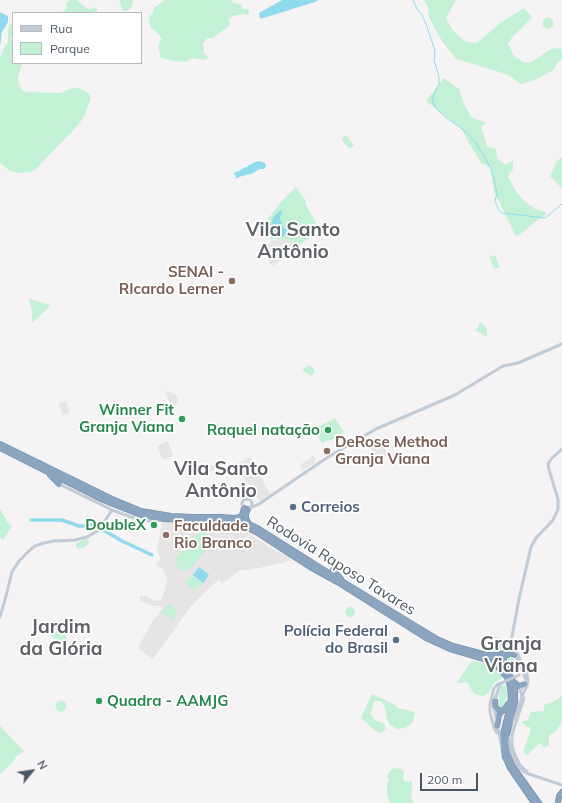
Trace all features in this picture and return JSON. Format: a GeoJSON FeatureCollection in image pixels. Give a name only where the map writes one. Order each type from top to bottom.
{"type":"FeatureCollection","features":[{"type":"Feature","properties":{"kind":"highway","name":"Rodovia Raposo Tavares"},"geometry":{"type":"LineString","coordinates":[[0,444],[112,499],[141,511],[171,516],[222,516],[234,518],[249,524],[441,641],[453,646],[493,657],[500,662],[509,674],[515,688],[515,703],[506,739],[509,758],[539,803]]}},
{"type":"Feature","properties":{"kind":"highway","name":"Rodovia Raposo Tavares"},"geometry":{"type":"LineString","coordinates":[[0,448],[103,500],[141,515],[163,519],[226,521],[244,526],[256,532],[310,567],[339,583],[426,638],[450,649],[494,663],[502,670],[508,679],[510,687],[511,700],[503,734],[502,750],[508,765],[534,803]]}},
{"type":"Feature","properties":{"kind":"highway"},"geometry":{"type":"LineString","coordinates":[[46,471],[59,484]]}},
{"type":"Feature","properties":{"kind":"highway"},"geometry":{"type":"LineString","coordinates":[[234,518],[240,517],[247,508]]}},
{"type":"Feature","properties":{"kind":"highway"},"geometry":{"type":"LineString","coordinates":[[247,508],[246,520],[249,524]]}},
{"type":"Feature","properties":{"kind":"highway"},"geometry":{"type":"LineString","coordinates":[[210,521],[223,523],[229,527],[237,526],[256,532]]}},
{"type":"Feature","properties":{"kind":"highway"},"geometry":{"type":"LineString","coordinates":[[333,570],[347,584]]}},
{"type":"Feature","properties":{"kind":"highway"},"geometry":{"type":"LineString","coordinates":[[487,655],[501,654],[513,649]]}},
{"type":"Feature","properties":{"kind":"highway"},"geometry":{"type":"LineString","coordinates":[[509,674],[504,657],[513,649]]}},
{"type":"Feature","properties":{"kind":"highway"},"geometry":{"type":"LineString","coordinates":[[513,681],[518,686],[524,684]]}},
{"type":"Feature","properties":{"kind":"highway"},"geometry":{"type":"LineString","coordinates":[[497,726],[499,715],[511,700]]}},
{"type":"Feature","properties":{"kind":"highway"},"geometry":{"type":"LineString","coordinates":[[495,701],[496,708],[498,710],[503,710]]}},
{"type":"Feature","properties":{"kind":"highway"},"geometry":{"type":"LineString","coordinates":[[558,803],[559,796],[562,792]]}},
{"type":"Feature","properties":{"kind":"main road"},"geometry":{"type":"LineString","coordinates":[[247,508],[259,504],[328,457],[376,430],[450,398],[503,366],[518,363],[562,344]]}},
{"type":"Feature","properties":{"kind":"main road"},"geometry":{"type":"LineString","coordinates":[[528,773],[517,760],[511,741],[523,697],[520,690],[526,680],[520,673],[513,649],[518,603],[531,547],[536,538],[552,522],[557,512],[558,499],[548,464],[549,461],[562,449]]}},
{"type":"Feature","properties":{"kind":"main road"},"geometry":{"type":"LineString","coordinates":[[59,484],[112,510],[143,520],[158,521],[163,519]]}},
{"type":"Feature","properties":{"kind":"main road"},"geometry":{"type":"LineString","coordinates":[[247,508],[242,504],[244,500],[248,499],[259,504]]}},
{"type":"Feature","properties":{"kind":"main road"},"geometry":{"type":"LineString","coordinates":[[247,508],[252,506],[252,502]]}},
{"type":"Feature","properties":{"kind":"main road"},"geometry":{"type":"LineString","coordinates":[[0,617],[12,572],[19,561],[30,550],[47,542],[83,539],[100,529],[112,510]]}},
{"type":"Feature","properties":{"kind":"main road"},"geometry":{"type":"LineString","coordinates":[[513,649],[527,674],[528,680],[514,720],[508,728],[509,744],[513,756],[517,764],[525,772],[562,785]]}},
{"type":"Feature","properties":{"kind":"main road"},"geometry":{"type":"LineString","coordinates":[[499,737],[493,724],[490,712],[490,704],[494,688],[498,684],[520,673],[523,669],[522,664]]}},
{"type":"Feature","properties":{"kind":"main road"},"geometry":{"type":"LineString","coordinates":[[502,750],[494,708],[500,685],[503,682]]}},
{"type":"Feature","properties":{"kind":"shaded area"},"geometry":{"type":"Polygon","coordinates":[[[289,239],[296,249],[272,266],[263,252],[271,241],[289,239]]]}},
{"type":"Feature","properties":{"kind":"shaded area"},"geometry":{"type":"Polygon","coordinates":[[[168,391],[176,395],[178,398],[178,401],[172,409],[165,392],[168,391]]]}},
{"type":"Feature","properties":{"kind":"shaded area"},"geometry":{"type":"Polygon","coordinates":[[[66,401],[70,413],[63,415],[58,403],[66,401]]]}},
{"type":"Feature","properties":{"kind":"shaded area"},"geometry":{"type":"Polygon","coordinates":[[[377,440],[389,454],[381,460],[369,447],[377,440]]]}},
{"type":"Feature","properties":{"kind":"shaded area"},"geometry":{"type":"Polygon","coordinates":[[[168,441],[173,456],[163,460],[157,446],[168,441]]]}},
{"type":"Feature","properties":{"kind":"shaded area"},"geometry":{"type":"Polygon","coordinates":[[[314,455],[316,460],[315,463],[303,470],[300,465],[314,455]]]}},
{"type":"Feature","properties":{"kind":"shaded area"},"geometry":{"type":"Polygon","coordinates":[[[250,457],[270,494],[259,501],[235,464],[250,457]]]}},
{"type":"Feature","properties":{"kind":"shaded area"},"geometry":{"type":"Polygon","coordinates":[[[222,460],[224,464],[216,469],[206,474],[202,471],[222,460]]]}},
{"type":"Feature","properties":{"kind":"shaded area"},"geometry":{"type":"Polygon","coordinates":[[[162,522],[222,525],[229,530],[237,527],[250,534],[238,543],[251,535],[278,552],[286,554],[290,558],[289,561],[278,564],[249,570],[240,570],[222,584],[219,579],[191,606],[153,659],[138,648],[152,622],[163,608],[159,606],[152,606],[140,600],[140,596],[146,596],[154,601],[161,600],[165,590],[167,581],[166,575],[163,569],[155,564],[161,560],[157,550],[162,522]]]}},
{"type":"Feature","properties":{"kind":"green space"},"geometry":{"type":"Polygon","coordinates":[[[69,0],[77,0],[86,8],[91,9],[96,7],[98,12],[63,12],[67,8],[66,3],[69,0]]]}},
{"type":"Feature","properties":{"kind":"green space"},"geometry":{"type":"Polygon","coordinates":[[[119,0],[133,0],[132,7],[127,11],[123,11],[119,0]]]}},
{"type":"Feature","properties":{"kind":"green space"},"geometry":{"type":"Polygon","coordinates":[[[165,0],[232,0],[233,3],[241,4],[243,9],[249,9],[249,12],[248,15],[243,14],[233,16],[229,20],[230,25],[213,38],[208,38],[203,43],[204,53],[208,57],[206,60],[192,58],[186,62],[174,61],[161,58],[158,45],[162,39],[156,31],[151,28],[148,18],[153,13],[154,8],[165,0]]]}},
{"type":"Feature","properties":{"kind":"green space"},"geometry":{"type":"Polygon","coordinates":[[[424,0],[456,0],[446,18],[452,29],[461,38],[467,42],[475,43],[482,39],[500,23],[524,8],[532,17],[513,36],[508,44],[514,56],[525,63],[531,62],[553,48],[562,49],[562,59],[552,71],[535,80],[521,84],[506,74],[456,59],[442,41],[429,18],[428,8],[424,0]]]}},
{"type":"Feature","properties":{"kind":"green space"},"geometry":{"type":"Polygon","coordinates":[[[546,18],[550,18],[552,19],[552,27],[546,28],[543,25],[543,21],[546,18]]]}},
{"type":"Feature","properties":{"kind":"green space"},"geometry":{"type":"Polygon","coordinates":[[[11,23],[12,64],[22,64],[18,79],[22,90],[26,92],[61,93],[72,88],[76,88],[82,89],[89,94],[91,99],[79,124],[36,169],[31,172],[18,173],[10,171],[0,163],[0,58],[5,45],[8,43],[8,29],[11,23]]]}},
{"type":"Feature","properties":{"kind":"green space"},"geometry":{"type":"Polygon","coordinates":[[[444,78],[459,89],[464,104],[471,117],[487,123],[481,126],[487,147],[496,149],[497,158],[505,165],[513,161],[513,169],[508,176],[516,192],[526,203],[547,213],[516,237],[494,191],[491,167],[481,163],[462,129],[426,101],[444,78]]]}},
{"type":"Feature","properties":{"kind":"green space"},"geometry":{"type":"Polygon","coordinates":[[[346,135],[354,145],[350,149],[341,139],[346,135]]]}},
{"type":"Feature","properties":{"kind":"green space"},"geometry":{"type":"Polygon","coordinates":[[[562,157],[562,188],[550,176],[557,161],[562,157]]]}},
{"type":"Feature","properties":{"kind":"green space"},"geometry":{"type":"Polygon","coordinates":[[[296,187],[306,201],[305,203],[315,221],[317,229],[315,233],[296,248],[289,239],[271,239],[264,231],[263,226],[280,203],[296,187]]]}},
{"type":"Feature","properties":{"kind":"green space"},"geometry":{"type":"Polygon","coordinates":[[[495,255],[500,267],[494,269],[489,257],[495,255]]]}},
{"type":"Feature","properties":{"kind":"green space"},"geometry":{"type":"Polygon","coordinates":[[[29,299],[51,305],[32,323],[32,311],[29,299]]]}},
{"type":"Feature","properties":{"kind":"green space"},"geometry":{"type":"Polygon","coordinates":[[[480,322],[485,326],[487,337],[475,330],[480,322]]]}},
{"type":"Feature","properties":{"kind":"green space"},"geometry":{"type":"Polygon","coordinates":[[[310,365],[315,371],[311,376],[302,370],[310,365]]]}},
{"type":"Feature","properties":{"kind":"green space","name":"Raquel natação"},"geometry":{"type":"Polygon","coordinates":[[[335,418],[344,432],[329,441],[328,440],[322,443],[311,425],[320,426],[335,418]]]}},
{"type":"Feature","properties":{"kind":"green space"},"geometry":{"type":"Polygon","coordinates":[[[0,509],[8,523],[12,526],[3,540],[0,538],[0,509]]]}},
{"type":"Feature","properties":{"kind":"green space"},"geometry":{"type":"Polygon","coordinates":[[[202,532],[207,533],[211,539],[209,546],[191,568],[187,570],[179,569],[176,559],[195,535],[202,532]]]}},
{"type":"Feature","properties":{"kind":"green space"},"geometry":{"type":"Polygon","coordinates":[[[87,539],[89,542],[88,544],[83,548],[78,549],[76,543],[87,539]]]}},
{"type":"Feature","properties":{"kind":"green space"},"geometry":{"type":"Polygon","coordinates":[[[192,575],[202,583],[195,591],[185,583],[192,575]]]}},
{"type":"Feature","properties":{"kind":"green space"},"geometry":{"type":"Polygon","coordinates":[[[169,603],[178,611],[172,620],[162,612],[169,603]]]}},
{"type":"Feature","properties":{"kind":"green space"},"geometry":{"type":"Polygon","coordinates":[[[348,607],[352,607],[354,608],[354,616],[348,617],[345,614],[345,610],[348,607]]]}},
{"type":"Feature","properties":{"kind":"green space"},"geometry":{"type":"Polygon","coordinates":[[[61,629],[63,630],[70,647],[72,657],[70,657],[52,636],[61,629]]]}},
{"type":"Feature","properties":{"kind":"green space"},"geometry":{"type":"Polygon","coordinates":[[[493,636],[504,639],[499,653],[489,649],[493,636]]]}},
{"type":"Feature","properties":{"kind":"green space"},"geometry":{"type":"Polygon","coordinates":[[[511,655],[517,667],[516,672],[512,674],[506,661],[508,656],[511,655]]]}},
{"type":"Feature","properties":{"kind":"green space"},"geometry":{"type":"Polygon","coordinates":[[[472,661],[488,664],[494,667],[504,677],[494,683],[489,692],[483,696],[474,694],[467,682],[457,682],[472,661]]]}},
{"type":"Feature","properties":{"kind":"green space"},"geometry":{"type":"Polygon","coordinates":[[[506,684],[507,696],[504,706],[501,708],[498,707],[497,704],[501,687],[506,684]]]}},
{"type":"Feature","properties":{"kind":"green space"},"geometry":{"type":"Polygon","coordinates":[[[372,694],[395,705],[397,708],[415,713],[411,724],[404,728],[397,729],[390,725],[387,720],[385,707],[381,701],[375,701],[370,714],[375,720],[383,723],[386,728],[381,733],[374,730],[361,718],[372,694]]]}},
{"type":"Feature","properties":{"kind":"green space"},"geometry":{"type":"Polygon","coordinates":[[[562,696],[562,720],[557,730],[549,736],[549,745],[544,748],[540,743],[526,756],[523,750],[531,728],[521,722],[528,720],[531,712],[544,711],[544,705],[551,703],[562,696]]]}},
{"type":"Feature","properties":{"kind":"green space"},"geometry":{"type":"Polygon","coordinates":[[[59,701],[63,701],[65,702],[65,710],[59,711],[56,708],[56,704],[59,701]]]}},
{"type":"Feature","properties":{"kind":"green space"},"geometry":{"type":"Polygon","coordinates":[[[0,726],[24,751],[14,758],[16,759],[0,774],[0,726]]]}},
{"type":"Feature","properties":{"kind":"green space"},"geometry":{"type":"Polygon","coordinates":[[[394,768],[402,769],[404,773],[403,780],[406,782],[412,781],[411,798],[413,803],[390,803],[387,795],[389,779],[387,776],[394,768]]]}},
{"type":"Feature","properties":{"kind":"water"},"geometry":{"type":"Polygon","coordinates":[[[282,0],[319,0],[260,19],[259,13],[282,0]]]}},
{"type":"Feature","properties":{"kind":"water"},"geometry":{"type":"Polygon","coordinates":[[[0,12],[8,16],[8,22],[2,32],[0,47],[0,12]]]}},
{"type":"Feature","properties":{"kind":"water"},"geometry":{"type":"Polygon","coordinates":[[[258,161],[265,163],[266,166],[264,169],[260,169],[251,174],[234,179],[236,177],[233,173],[258,161]]]}},
{"type":"Feature","properties":{"kind":"water"},"geometry":{"type":"Polygon","coordinates":[[[281,210],[282,213],[280,219],[284,228],[288,230],[283,237],[277,235],[273,231],[271,225],[273,218],[281,210]]]}},
{"type":"Feature","properties":{"kind":"water"},"geometry":{"type":"Polygon","coordinates":[[[199,567],[209,575],[203,583],[193,575],[199,567]]]}},
{"type":"Feature","properties":{"kind":"waterway"},"geometry":{"type":"LineString","coordinates":[[413,0],[426,24],[435,52],[434,60],[439,77],[439,84],[432,98],[435,107],[444,116],[465,131],[474,140],[482,152],[491,169],[497,193],[495,201],[500,212],[545,218],[562,204]]}},
{"type":"Feature","properties":{"kind":"waterway"},"geometry":{"type":"LineString","coordinates":[[31,520],[62,520],[79,526],[90,524],[152,555]]}},
{"type":"Feature","properties":{"kind":"place","name":"SENAI - RIcardo Lerner"},"geometry":{"type":"Point","coordinates":[232,281]}},
{"type":"Feature","properties":{"kind":"place","name":"Winner Fit Granja Viana"},"geometry":{"type":"Point","coordinates":[182,419]}},
{"type":"Feature","properties":{"kind":"place","name":"Raquel natação"},"geometry":{"type":"Point","coordinates":[328,430]}},
{"type":"Feature","properties":{"kind":"place","name":"DeRose Method Granja Viana"},"geometry":{"type":"Point","coordinates":[327,451]}},
{"type":"Feature","properties":{"kind":"place","name":"Correios"},"geometry":{"type":"Point","coordinates":[293,507]}},
{"type":"Feature","properties":{"kind":"place","name":"DoubleX"},"geometry":{"type":"Point","coordinates":[154,525]}},
{"type":"Feature","properties":{"kind":"place","name":"Faculdade Rio Branco"},"geometry":{"type":"Point","coordinates":[166,535]}},
{"type":"Feature","properties":{"kind":"place","name":"Polícia Federal do Brasil"},"geometry":{"type":"Point","coordinates":[396,640]}},
{"type":"Feature","properties":{"kind":"place","name":"Quadra - AAMJG"},"geometry":{"type":"Point","coordinates":[99,701]}},
{"type":"Feature","properties":{"kind":"district","name":"Vila Santo Antônio"},"geometry":{"type":"Point","coordinates":[293,241]}},
{"type":"Feature","properties":{"kind":"district","name":"Vila Santo Antônio"},"geometry":{"type":"Point","coordinates":[221,480]}},
{"type":"Feature","properties":{"kind":"district","name":"Jardim da Glória"},"geometry":{"type":"Point","coordinates":[61,638]}},
{"type":"Feature","properties":{"kind":"district","name":"Granja Viana"},"geometry":{"type":"Point","coordinates":[511,655]}}]}
